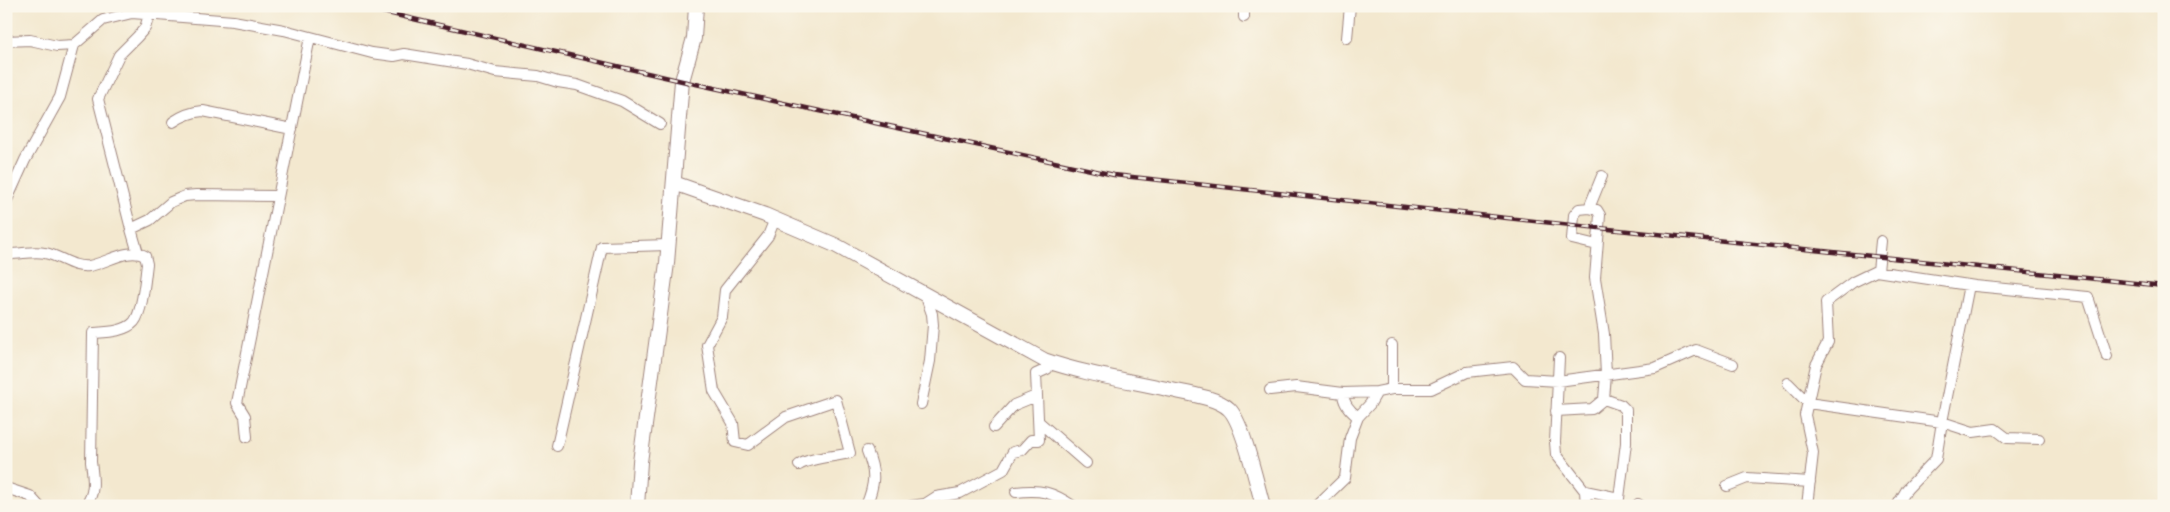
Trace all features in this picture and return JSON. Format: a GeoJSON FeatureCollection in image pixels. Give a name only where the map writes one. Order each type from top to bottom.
{"type":"FeatureCollection","features":[{"type":"Feature","properties":{"kind":"street"},"geometry":{"type":"LineString","coordinates":[[636,506],[668,245],[682,81],[694,38],[696,6]]}},
{"type":"Feature","properties":{"kind":"street"},"geometry":{"type":"LineString","coordinates":[[1347,38],[1350,6]]}},
{"type":"Feature","properties":{"kind":"street"},"geometry":{"type":"LineString","coordinates":[[6,202],[25,160],[60,97],[74,45],[103,20],[132,13],[233,21],[310,37],[372,54],[424,57],[467,64],[495,72],[538,76],[577,85],[622,101],[660,124]]}},
{"type":"Feature","properties":{"kind":"street"},"geometry":{"type":"LineString","coordinates":[[138,253],[98,99],[103,84],[119,55],[145,28],[149,15]]}},
{"type":"Feature","properties":{"kind":"street"},"geometry":{"type":"LineString","coordinates":[[247,438],[244,416],[237,403],[310,37]]}},
{"type":"Feature","properties":{"kind":"street"},"geometry":{"type":"LineString","coordinates":[[6,41],[30,40],[57,46],[74,45]]}},
{"type":"Feature","properties":{"kind":"street"},"geometry":{"type":"LineString","coordinates":[[173,122],[190,112],[202,111],[292,129]]}},
{"type":"Feature","properties":{"kind":"street"},"geometry":{"type":"LineString","coordinates":[[1588,208],[1602,176]]}},
{"type":"Feature","properties":{"kind":"street"},"geometry":{"type":"LineString","coordinates":[[674,183],[775,219],[835,245],[1044,360],[1064,367],[1186,393],[1216,401],[1229,408],[1238,420],[1263,506]]}},
{"type":"Feature","properties":{"kind":"street"},"geometry":{"type":"LineString","coordinates":[[131,229],[150,220],[171,202],[185,196],[196,194],[278,196]]}},
{"type":"Feature","properties":{"kind":"street"},"geometry":{"type":"LineString","coordinates":[[1556,411],[1592,409],[1604,399],[1606,375],[1604,334],[1596,278],[1600,214],[1597,210],[1579,209],[1574,215],[1572,239],[1597,245]]}},
{"type":"Feature","properties":{"kind":"street"},"geometry":{"type":"LineString","coordinates":[[775,219],[768,236],[725,290],[722,317],[707,345],[714,391],[733,423],[735,442],[748,444],[786,417],[836,400],[850,453],[832,458],[807,460],[799,465]]}},
{"type":"Feature","properties":{"kind":"street"},"geometry":{"type":"LineString","coordinates":[[1878,271],[1881,241]]}},
{"type":"Feature","properties":{"kind":"street"},"geometry":{"type":"LineString","coordinates":[[557,446],[602,248],[668,245]]}},
{"type":"Feature","properties":{"kind":"street"},"geometry":{"type":"LineString","coordinates":[[6,254],[42,252],[56,255],[71,264],[88,266],[138,253],[145,256],[147,264],[139,310],[134,322],[117,331],[93,333],[91,462],[94,484],[89,501],[85,506]]}},
{"type":"Feature","properties":{"kind":"street"},"geometry":{"type":"LineString","coordinates":[[1807,506],[1813,453],[1805,415],[1816,365],[1828,342],[1826,302],[1853,282],[1878,271],[1969,285],[2088,297],[2106,356]]}},
{"type":"Feature","properties":{"kind":"street"},"geometry":{"type":"LineString","coordinates":[[1896,506],[1907,489],[1936,459],[1969,285]]}},
{"type":"Feature","properties":{"kind":"street"},"geometry":{"type":"LineString","coordinates":[[921,404],[930,362],[933,325],[932,314],[925,294]]}},
{"type":"Feature","properties":{"kind":"street"},"geometry":{"type":"LineString","coordinates":[[1392,345],[1392,389]]}},
{"type":"Feature","properties":{"kind":"street"},"geometry":{"type":"LineString","coordinates":[[1270,390],[1296,387],[1343,393],[1377,392],[1392,389],[1431,389],[1467,372],[1512,367],[1525,379],[1558,381],[1655,368],[1696,350],[1733,364]]}},
{"type":"Feature","properties":{"kind":"street"},"geometry":{"type":"LineString","coordinates":[[1559,358],[1556,454],[1585,491],[1618,502],[1626,443],[1626,410],[1622,405],[1604,399]]}},
{"type":"Feature","properties":{"kind":"street"},"geometry":{"type":"LineString","coordinates":[[911,506],[926,504],[936,498],[960,493],[1003,470],[1013,452],[1022,450],[1032,440],[1039,440],[1036,374],[1047,369],[1044,360]]}},
{"type":"Feature","properties":{"kind":"street"},"geometry":{"type":"LineString","coordinates":[[1788,383],[1808,403],[1942,422],[1973,432],[1995,429],[2007,438],[2039,439]]}},
{"type":"Feature","properties":{"kind":"street"},"geometry":{"type":"LineString","coordinates":[[1316,506],[1345,478],[1350,438],[1358,417],[1370,404],[1377,392]]}},
{"type":"Feature","properties":{"kind":"street"},"geometry":{"type":"LineString","coordinates":[[1343,393],[1343,399],[1350,411],[1358,417]]}},
{"type":"Feature","properties":{"kind":"street"},"geometry":{"type":"LineString","coordinates":[[994,427],[1014,405],[1036,396]]}},
{"type":"Feature","properties":{"kind":"street"},"geometry":{"type":"LineString","coordinates":[[1039,422],[1086,463]]}},
{"type":"Feature","properties":{"kind":"street"},"geometry":{"type":"LineString","coordinates":[[866,506],[873,488],[874,468],[867,451]]}},
{"type":"Feature","properties":{"kind":"street"},"geometry":{"type":"LineString","coordinates":[[1727,486],[1747,478],[1810,482]]}},
{"type":"Feature","properties":{"kind":"street"},"geometry":{"type":"LineString","coordinates":[[6,488],[30,496],[39,506]]}},
{"type":"Feature","properties":{"kind":"street"},"geometry":{"type":"LineString","coordinates":[[1016,492],[1036,490],[1056,495],[1073,506]]}},
{"type":"Feature","properties":{"kind":"street"},"geometry":{"type":"LineString","coordinates":[[1585,491],[1586,506]]}},
{"type":"Feature","properties":{"kind":"railway"},"geometry":{"type":"LineString","coordinates":[[357,6],[682,81],[1114,175],[1599,228],[2164,286]]}}]}
